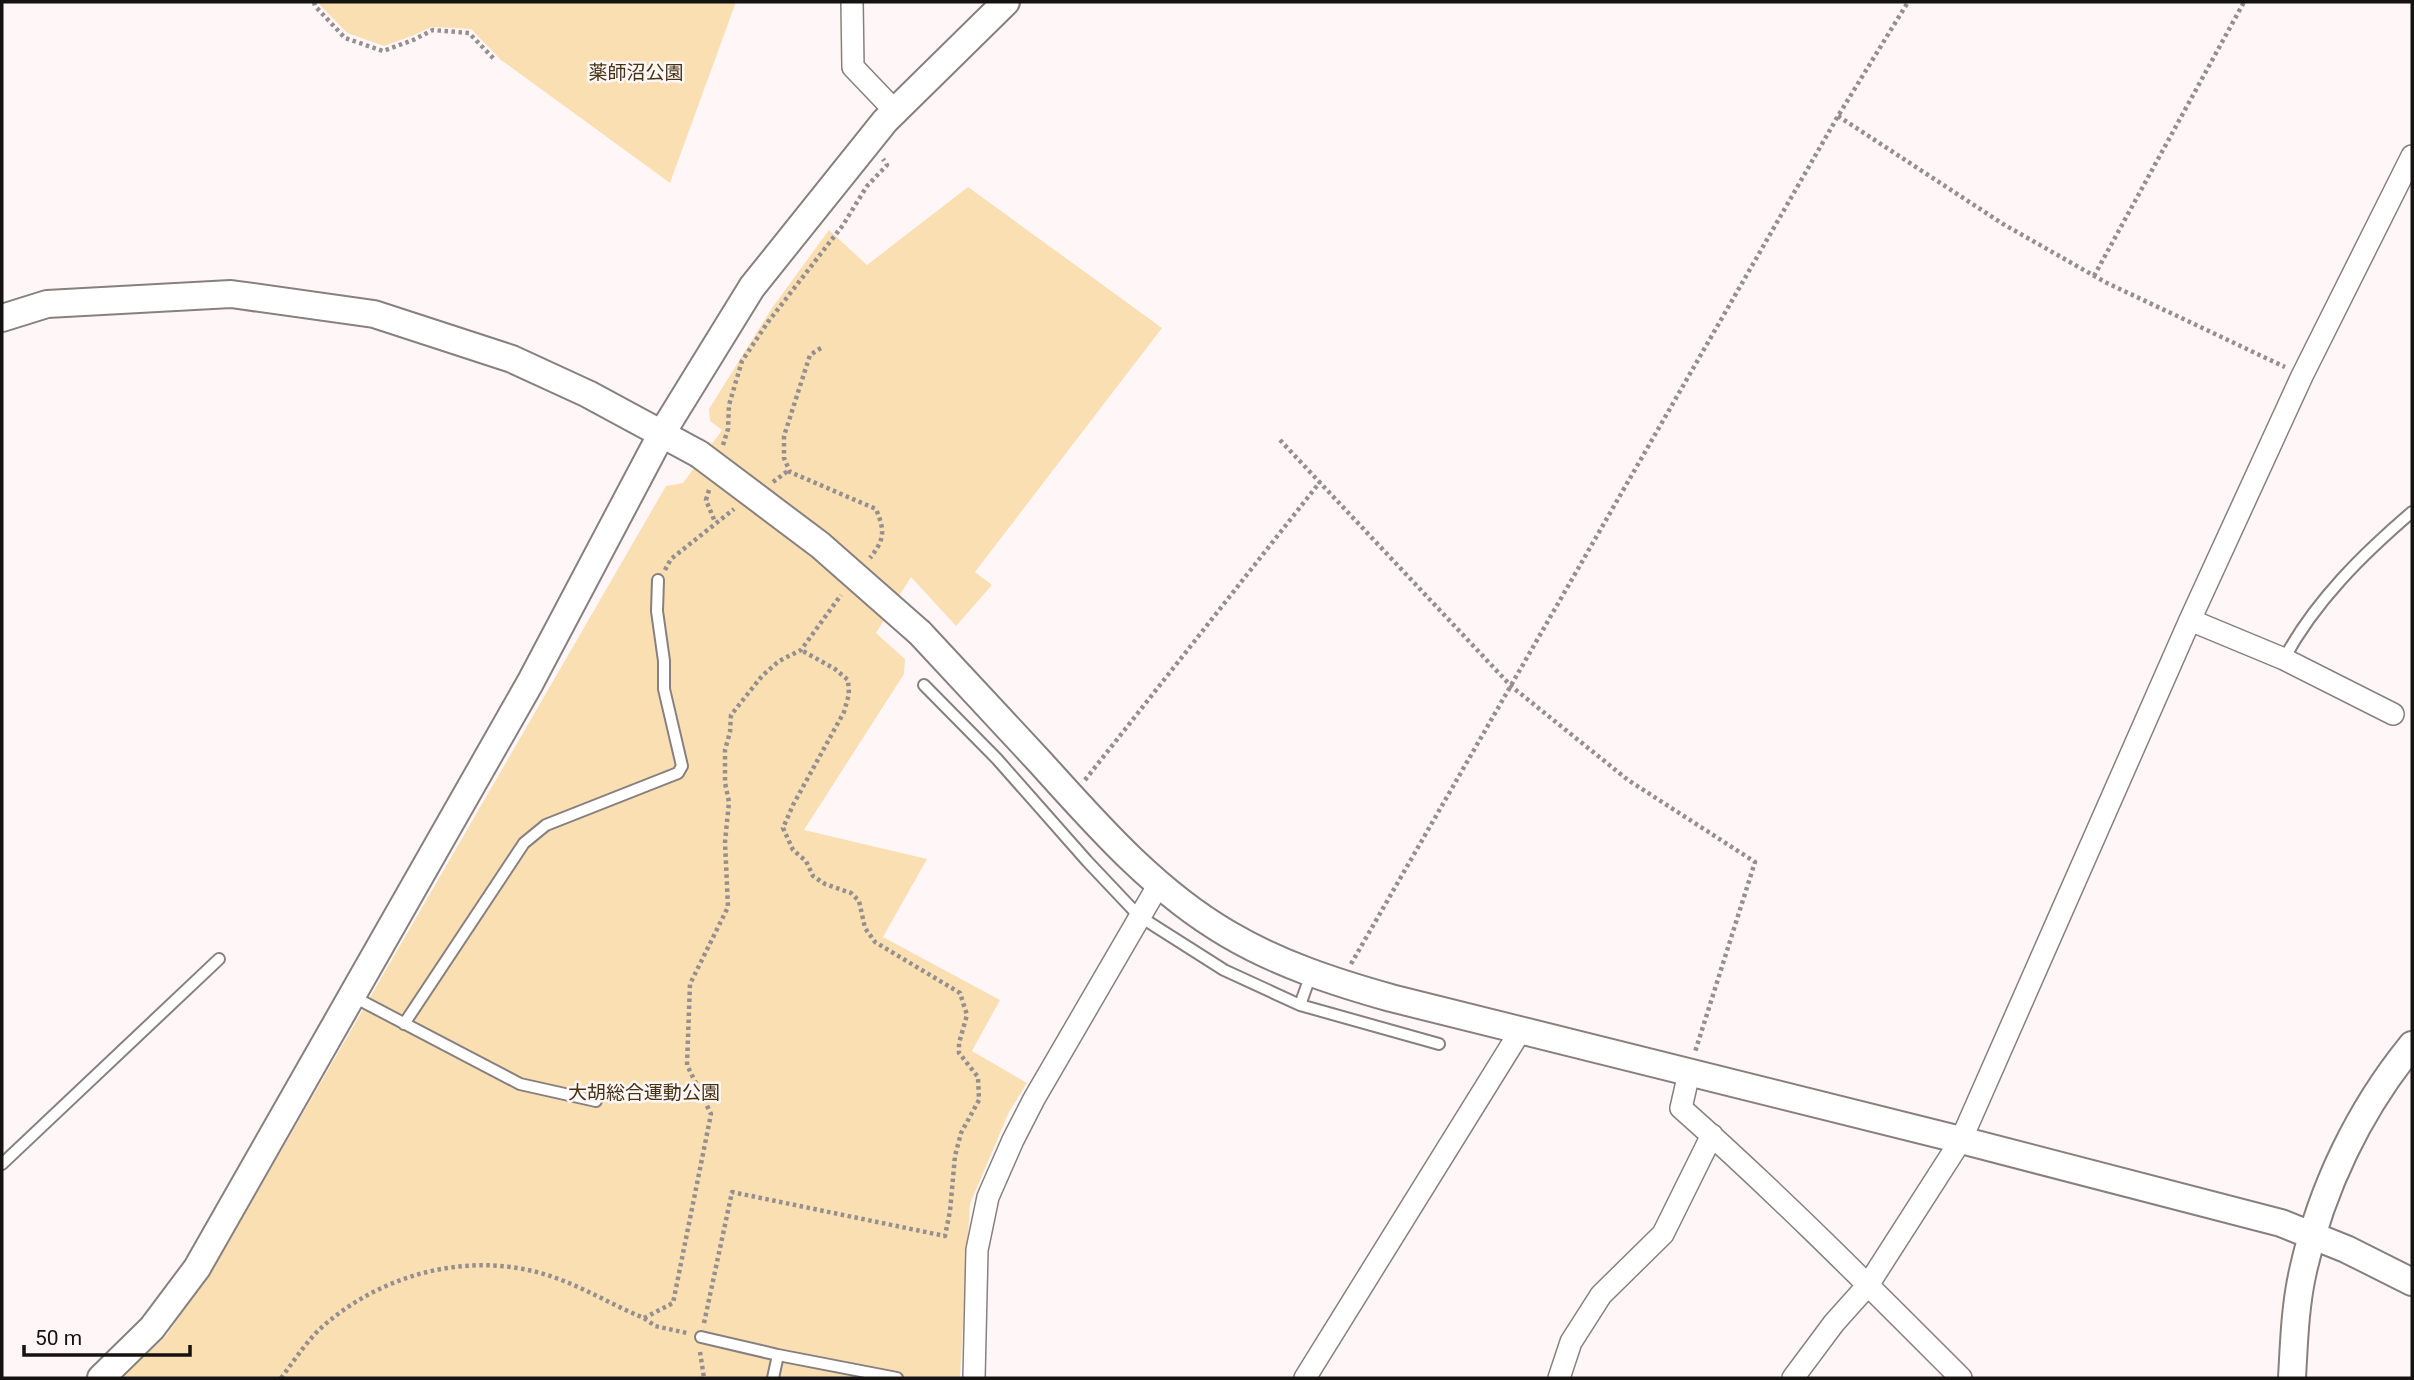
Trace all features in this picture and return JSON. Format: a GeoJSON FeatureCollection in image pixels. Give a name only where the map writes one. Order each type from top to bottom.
{"type":"FeatureCollection","features":[{"type":"Feature","properties":{"kind":"street"},"geometry":{"type":"LineString","coordinates":[[852,2],[853,67],[895,111]]}},
{"type":"Feature","properties":{"kind":"street"},"geometry":{"type":"LineString","coordinates":[[100,1378],[152,1328],[197,1268],[530,682],[662,433],[751,287],[895,111],[1006,2]]}},
{"type":"Feature","properties":{"kind":"street"},"geometry":{"type":"LineString","coordinates":[[1793,1378],[1834,1323],[1868,1285],[1961,1140],[2190,620],[2302,376],[2404,194],[2412,156]]}},
{"type":"Feature","properties":{"kind":"street"},"geometry":{"type":"LineString","coordinates":[[2,318],[47,303],[231,294],[373,314],[512,359],[710,454],[820,545],[920,633],[1008,749],[1071,797],[1159,884],[1226,933],[1266,955],[1340,984],[1387,1012],[1521,1030],[2281,1223],[2346,1249],[2412,1282]]}},
{"type":"Feature","properties":{"kind":"street"},"geometry":{"type":"LineString","coordinates":[[2190,620],[2284,659],[2393,714]]}},
{"type":"Feature","properties":{"kind":"street"},"geometry":{"type":"LineString","coordinates":[[974,1378],[977,1250],[988,1197],[1034,1099],[1159,884]]}},
{"type":"Feature","properties":{"kind":"street"},"geometry":{"type":"LineString","coordinates":[[1305,1378],[1521,1030]]}},
{"type":"Feature","properties":{"kind":"street"},"geometry":{"type":"LineString","coordinates":[[2291,1378],[2302,1273],[2312,1236],[2341,1157],[2360,1121],[2412,1045]]}},
{"type":"Feature","properties":{"kind":"street"},"geometry":{"type":"LineString","coordinates":[[1689,1073],[1681,1108],[1756,1174],[1961,1378]]}},
{"type":"Feature","properties":{"kind":"street"},"geometry":{"type":"LineString","coordinates":[[1559,1378],[1571,1342],[1601,1294],[1663,1234],[1712,1135]]}},
{"type":"Feature","properties":{"kind":"lane"},"geometry":{"type":"LineString","coordinates":[[2284,659],[2297,635],[2326,598],[2376,543],[2412,512]]}},
{"type":"Feature","properties":{"kind":"lane"},"geometry":{"type":"LineString","coordinates":[[404,1024],[524,843],[546,825],[678,773],[682,766],[664,689],[664,661],[657,611],[658,580]]}},
{"type":"Feature","properties":{"kind":"lane"},"geometry":{"type":"LineString","coordinates":[[924,685],[1008,749],[1139,916],[1223,970],[1300,1005],[1387,1012],[1439,1044]]}},
{"type":"Feature","properties":{"kind":"lane"},"geometry":{"type":"LineString","coordinates":[[2,1164],[219,959]]}},
{"type":"Feature","properties":{"kind":"lane"},"geometry":{"type":"LineString","coordinates":[[1300,1005],[1311,974]]}},
{"type":"Feature","properties":{"kind":"lane"},"geometry":{"type":"LineString","coordinates":[[352,996],[520,1084],[596,1101]]}},
{"type":"Feature","properties":{"kind":"lane"},"geometry":{"type":"LineString","coordinates":[[701,1337],[897,1378]]}},
{"type":"Feature","properties":{"kind":"lane"},"geometry":{"type":"LineString","coordinates":[[773,1378],[778,1355]]}},
{"type":"Feature","properties":{"kind":"path"},"geometry":{"type":"LineString","coordinates":[[314,2],[345,38],[383,51],[433,30],[469,33],[495,60]]}},
{"type":"Feature","properties":{"kind":"path"},"geometry":{"type":"LineString","coordinates":[[1340,984],[1838,116],[1908,2]]}},
{"type":"Feature","properties":{"kind":"path"},"geometry":{"type":"LineString","coordinates":[[2094,276],[2244,2]]}},
{"type":"Feature","properties":{"kind":"path"},"geometry":{"type":"LineString","coordinates":[[1838,116],[2003,224],[2094,276],[2302,376]]}},
{"type":"Feature","properties":{"kind":"path"},"geometry":{"type":"LineString","coordinates":[[710,454],[728,429],[729,405],[742,361],[768,322],[843,225],[867,186],[887,165],[880,156]]}},
{"type":"Feature","properties":{"kind":"path"},"geometry":{"type":"LineString","coordinates":[[821,348],[810,355],[784,436],[784,458],[789,470],[876,509],[883,528],[881,545],[864,566]]}},
{"type":"Feature","properties":{"kind":"path"},"geometry":{"type":"LineString","coordinates":[[1280,440],[1511,686],[1628,780],[1755,862],[1689,1073]]}},
{"type":"Feature","properties":{"kind":"path"},"geometry":{"type":"LineString","coordinates":[[768,485],[789,470]]}},
{"type":"Feature","properties":{"kind":"path"},"geometry":{"type":"LineString","coordinates":[[1071,797],[1320,482]]}},
{"type":"Feature","properties":{"kind":"path"},"geometry":{"type":"LineString","coordinates":[[710,488],[706,500],[715,522]]}},
{"type":"Feature","properties":{"kind":"path"},"geometry":{"type":"LineString","coordinates":[[658,580],[671,559],[736,507]]}},
{"type":"Feature","properties":{"kind":"path"},"geometry":{"type":"LineString","coordinates":[[644,1318],[673,1303],[711,1114],[687,1065],[690,984],[728,907],[725,842],[729,802],[724,783],[730,715],[762,676],[779,661],[801,650],[848,586]]}},
{"type":"Feature","properties":{"kind":"path"},"geometry":{"type":"LineString","coordinates":[[704,1378],[701,1337],[732,1192],[945,1236],[958,1144],[979,1100],[978,1077],[959,1053],[967,1015],[960,993],[874,943],[865,928],[859,901],[851,893],[825,884],[813,876],[806,861],[793,850],[783,828],[793,804],[845,712],[849,694],[848,680],[835,669],[801,650]]}},
{"type":"Feature","properties":{"kind":"path"},"geometry":{"type":"LineString","coordinates":[[281,1378],[321,1329],[353,1304],[388,1284],[459,1265],[505,1266],[555,1278],[644,1318],[655,1326],[701,1337]]}},
{"type":"Feature","properties":{"kind":"green space","name":"薬師沼公園"},"geometry":{"type":"Polygon","coordinates":[[[319,2],[736,2],[670,183],[501,60],[471,29],[432,27],[384,46],[347,33],[319,2]]]}},
{"type":"Feature","properties":{"kind":"green space","name":"大胡総合運動公園"},"geometry":{"type":"Polygon","coordinates":[[[968,187],[1162,328],[975,572],[992,585],[956,626],[911,577],[876,633],[905,659],[904,674],[804,830],[927,859],[883,937],[1000,1000],[972,1051],[1027,1083],[1009,1112],[970,1204],[960,1378],[121,1378],[166,1336],[218,1260],[666,486],[683,483],[722,430],[710,421],[709,409],[772,308],[829,230],[867,265],[968,187]]]}}]}
